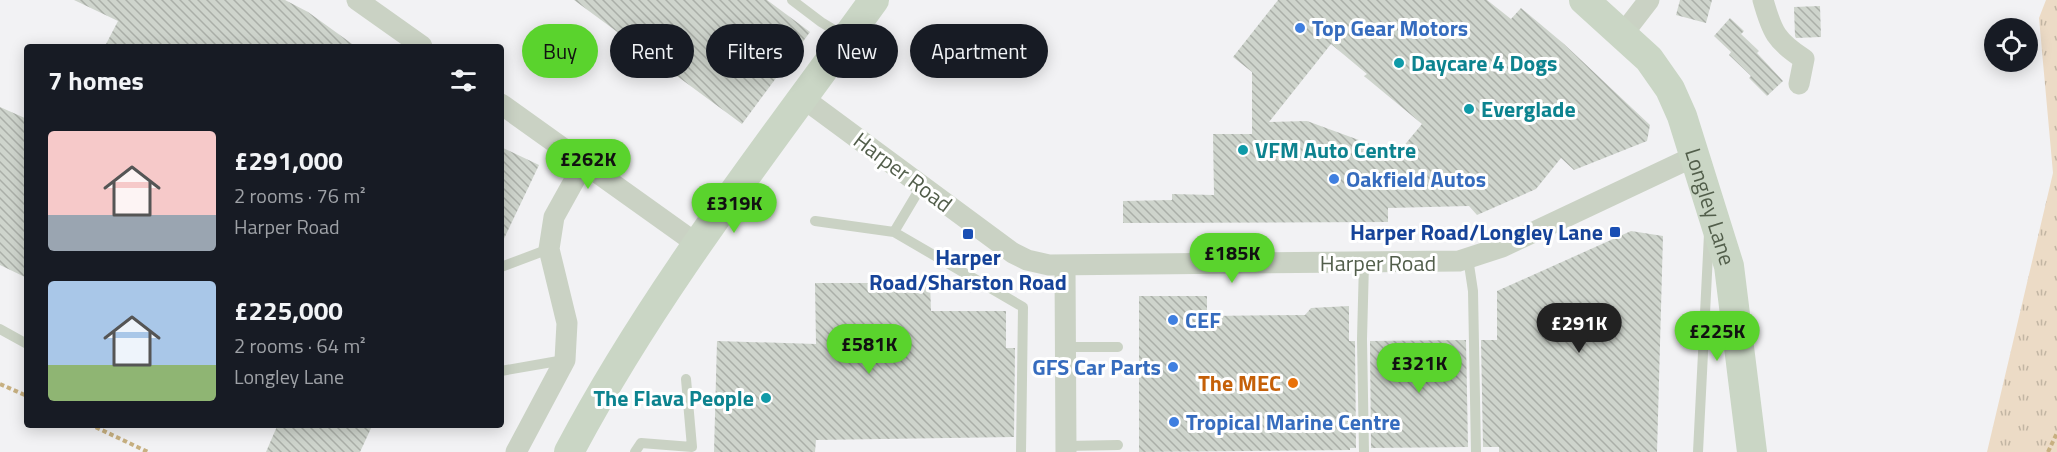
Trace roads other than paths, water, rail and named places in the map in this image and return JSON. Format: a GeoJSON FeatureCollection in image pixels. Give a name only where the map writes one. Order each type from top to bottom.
{"type":"FeatureCollection","features":[{"type":"Feature","properties":{"kind":"main road"},"geometry":{"type":"LineString","coordinates":[[856,24],[874,0]]}},
{"type":"Feature","properties":{"kind":"main road","name":"Longley Lane"},"geometry":{"type":"LineString","coordinates":[[1584,0],[1649,59],[1670,89],[1682,116],[1729,266],[1752,452]]}},
{"type":"Feature","properties":{"kind":"main road"},"geometry":{"type":"LineString","coordinates":[[569,452],[631,346],[697,244],[817,78]]}},
{"type":"Feature","properties":{"kind":"street"},"geometry":{"type":"LineString","coordinates":[[357,0],[419,44]]}},
{"type":"Feature","properties":{"kind":"street"},"geometry":{"type":"LineString","coordinates":[[1622,35],[1649,0]]}},
{"type":"Feature","properties":{"kind":"street"},"geometry":{"type":"LineString","coordinates":[[1763,0],[1770,24],[1784,46],[1804,59],[1799,84]]}},
{"type":"Feature","properties":{"kind":"street","name":"Harper Road"},"geometry":{"type":"LineString","coordinates":[[803,98],[1013,253],[1037,263],[1065,266],[1449,262],[1502,247],[1695,156]]}},
{"type":"Feature","properties":{"kind":"street"},"geometry":{"type":"LineString","coordinates":[[504,106],[697,244]]}},
{"type":"Feature","properties":{"kind":"street"},"geometry":{"type":"LineString","coordinates":[[516,452],[564,360],[567,323],[549,249],[554,217],[584,163]]}},
{"type":"Feature","properties":{"kind":"street"},"geometry":{"type":"LineString","coordinates":[[1065,266],[1066,449]]}},
{"type":"Feature","properties":{"kind":"lane"},"geometry":{"type":"LineString","coordinates":[[797,2],[827,24]]}},
{"type":"Feature","properties":{"kind":"lane"},"geometry":{"type":"LineString","coordinates":[[894,232],[922,185]]}},
{"type":"Feature","properties":{"kind":"lane"},"geometry":{"type":"LineString","coordinates":[[1698,452],[1710,205]]}},
{"type":"Feature","properties":{"kind":"lane"},"geometry":{"type":"LineString","coordinates":[[815,221],[894,232],[1023,307],[1021,452]]}},
{"type":"Feature","properties":{"kind":"lane"},"geometry":{"type":"LineString","coordinates":[[504,266],[549,249]]}},
{"type":"Feature","properties":{"kind":"lane"},"geometry":{"type":"LineString","coordinates":[[1468,258],[1473,291],[1476,452]]}},
{"type":"Feature","properties":{"kind":"lane"},"geometry":{"type":"LineString","coordinates":[[1364,263],[1362,339],[1364,452]]}},
{"type":"Feature","properties":{"kind":"lane"},"geometry":{"type":"LineString","coordinates":[[0,329],[24,342]]}},
{"type":"Feature","properties":{"kind":"lane"},"geometry":{"type":"LineString","coordinates":[[1065,347],[1118,347]]}},
{"type":"Feature","properties":{"kind":"lane"},"geometry":{"type":"LineString","coordinates":[[504,370],[564,360]]}},
{"type":"Feature","properties":{"kind":"lane"},"geometry":{"type":"LineString","coordinates":[[635,452],[641,443],[692,447],[686,379]]}},
{"type":"Feature","properties":{"kind":"lane"},"geometry":{"type":"LineString","coordinates":[[1066,449],[1118,445]]}},
{"type":"Feature","properties":{"kind":"place","name":"Top Gear Motors"},"geometry":{"type":"Point","coordinates":[1300,28]}},
{"type":"Feature","properties":{"kind":"place","name":"Daycare 4 Dogs"},"geometry":{"type":"Point","coordinates":[1399,63]}},
{"type":"Feature","properties":{"kind":"place","name":"Everglade"},"geometry":{"type":"Point","coordinates":[1469,109]}},
{"type":"Feature","properties":{"kind":"place","name":"VFM Auto Centre"},"geometry":{"type":"Point","coordinates":[1243,150]}},
{"type":"Feature","properties":{"kind":"place","name":"Oakfield Autos"},"geometry":{"type":"Point","coordinates":[1334,179]}},
{"type":"Feature","properties":{"kind":"place","name":"Harper Road/Longley Lane"},"geometry":{"type":"Point","coordinates":[1615,232]}},
{"type":"Feature","properties":{"kind":"place","name":"Harper Road/Sharston Road"},"geometry":{"type":"Point","coordinates":[968,234]}},
{"type":"Feature","properties":{"kind":"place","name":"CEF"},"geometry":{"type":"Point","coordinates":[1173,320]}},
{"type":"Feature","properties":{"kind":"place","name":"GFS Car Parts"},"geometry":{"type":"Point","coordinates":[1173,367]}},
{"type":"Feature","properties":{"kind":"place","name":"The MEC"},"geometry":{"type":"Point","coordinates":[1293,383]}},
{"type":"Feature","properties":{"kind":"place","name":"The Flava People"},"geometry":{"type":"Point","coordinates":[766,398]}},
{"type":"Feature","properties":{"kind":"place","name":"Tropical Marine Centre"},"geometry":{"type":"Point","coordinates":[1174,422]}}]}
